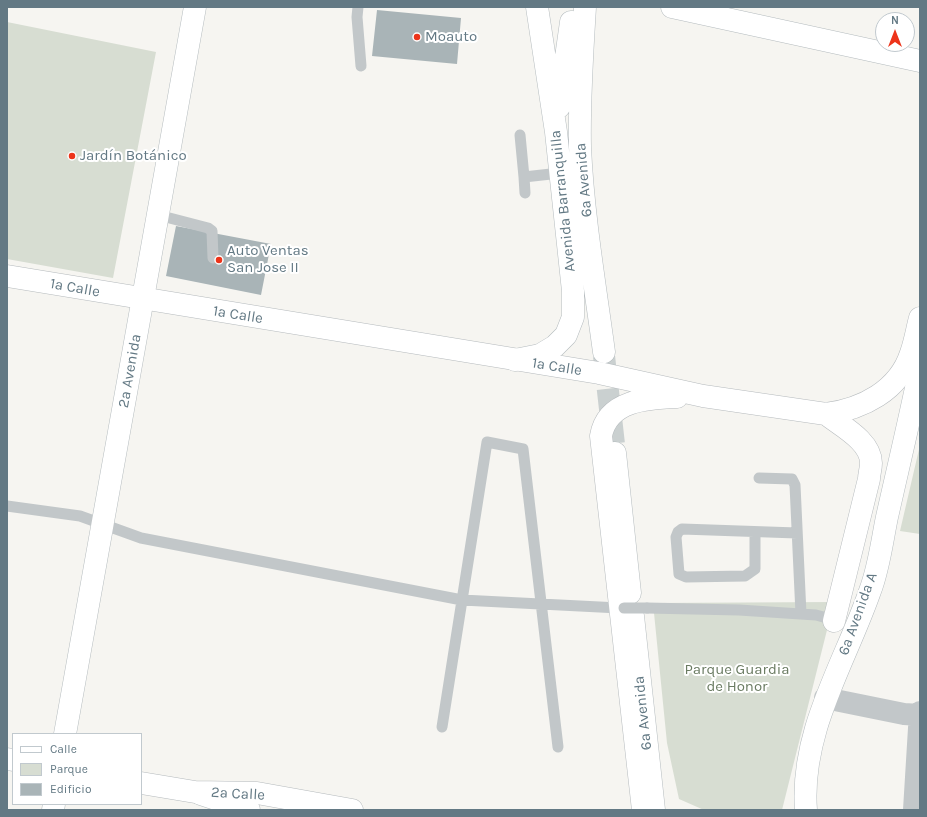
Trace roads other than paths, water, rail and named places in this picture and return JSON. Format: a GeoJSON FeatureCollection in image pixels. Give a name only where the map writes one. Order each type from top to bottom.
{"type":"FeatureCollection","features":[{"type":"Feature","properties":{"kind":"main road","name":"2a Avenida"},"geometry":{"type":"LineString","coordinates":[[65,733],[195,7]]}},
{"type":"Feature","properties":{"kind":"main road","name":"Avenida Barranquilla"},"geometry":{"type":"LineString","coordinates":[[515,360],[540,355],[555,346],[566,335],[573,318],[573,290],[556,132],[537,7]]}},
{"type":"Feature","properties":{"kind":"main road"},"geometry":{"type":"LineString","coordinates":[[556,132],[571,17],[577,7]]}},
{"type":"Feature","properties":{"kind":"main road","name":"6a Avenida"},"geometry":{"type":"LineString","coordinates":[[585,7],[580,92],[580,149],[593,272],[604,352]]}},
{"type":"Feature","properties":{"kind":"main road"},"geometry":{"type":"LineString","coordinates":[[672,7],[920,61]]}},
{"type":"Feature","properties":{"kind":"main road","name":"1ª Calle"},"geometry":{"type":"LineString","coordinates":[[7,276],[143,300]]}},
{"type":"Feature","properties":{"kind":"main road","name":"1a Calle"},"geometry":{"type":"LineString","coordinates":[[143,300],[620,377],[703,396],[826,414],[865,403],[889,389],[907,363],[920,318]]}},
{"type":"Feature","properties":{"kind":"main road","name":"6a Avenida A"},"geometry":{"type":"LineString","coordinates":[[806,810],[804,794],[814,737],[825,698],[871,590],[920,369]]}},
{"type":"Feature","properties":{"kind":"main road"},"geometry":{"type":"LineString","coordinates":[[643,810],[626,606],[601,436],[604,423],[623,406],[632,402],[660,397],[703,396]]}},
{"type":"Feature","properties":{"kind":"main road"},"geometry":{"type":"LineString","coordinates":[[826,414],[866,447],[871,462],[869,479],[834,621]]}},
{"type":"Feature","properties":{"kind":"main road","name":"6a Avenida"},"geometry":{"type":"LineString","coordinates":[[615,453],[626,606],[649,762],[654,810]]}},
{"type":"Feature","properties":{"kind":"main road"},"geometry":{"type":"LineString","coordinates":[[649,762],[664,810]]}},
{"type":"Feature","properties":{"kind":"main road","name":"2a Calle"},"geometry":{"type":"LineString","coordinates":[[142,782],[195,792],[249,810]]}},
{"type":"Feature","properties":{"kind":"main road","name":"2a Calle"},"geometry":{"type":"LineString","coordinates":[[195,792],[257,793],[352,810]]}},
{"type":"Feature","properties":{"kind":"street"},"geometry":{"type":"LineString","coordinates":[[825,698],[904,714],[920,714],[914,810]]}},
{"type":"Feature","properties":{"kind":"lane"},"geometry":{"type":"LineString","coordinates":[[358,7],[357,17],[360,66]]}},
{"type":"Feature","properties":{"kind":"lane"},"geometry":{"type":"LineString","coordinates":[[520,135],[525,193]]}},
{"type":"Feature","properties":{"kind":"lane"},"geometry":{"type":"LineString","coordinates":[[524,177],[560,173]]}},
{"type":"Feature","properties":{"kind":"lane"},"geometry":{"type":"LineString","coordinates":[[158,215],[212,230],[213,258]]}},
{"type":"Feature","properties":{"kind":"lane"},"geometry":{"type":"LineString","coordinates":[[442,727],[487,442],[523,449],[558,747]]}},
{"type":"Feature","properties":{"kind":"lane"},"geometry":{"type":"LineString","coordinates":[[759,478],[792,479],[795,485],[801,614]]}},
{"type":"Feature","properties":{"kind":"lane"},"geometry":{"type":"LineString","coordinates":[[7,506],[80,516],[141,538],[462,600],[801,614],[816,615],[856,626]]}},
{"type":"Feature","properties":{"kind":"lane"},"geometry":{"type":"LineString","coordinates":[[755,532],[755,569],[751,573],[744,576],[686,577],[679,574],[676,537],[678,532],[682,529],[797,533]]}},
{"type":"Feature","properties":{"kind":"tunnel"},"geometry":{"type":"LineString","coordinates":[[604,356],[615,453]]}},
{"type":"Feature","properties":{"kind":"place","name":"Moauto"},"geometry":{"type":"Point","coordinates":[417,37]}},
{"type":"Feature","properties":{"kind":"place","name":"Jardín Botánico"},"geometry":{"type":"Point","coordinates":[72,156]}},
{"type":"Feature","properties":{"kind":"place","name":"Auto Ventas San Jose II"},"geometry":{"type":"Point","coordinates":[219,260]}},
{"type":"Feature","properties":{"kind":"park label","name":"Parque Guardia de Honor"},"geometry":{"type":"Point","coordinates":[737,678]}}]}
